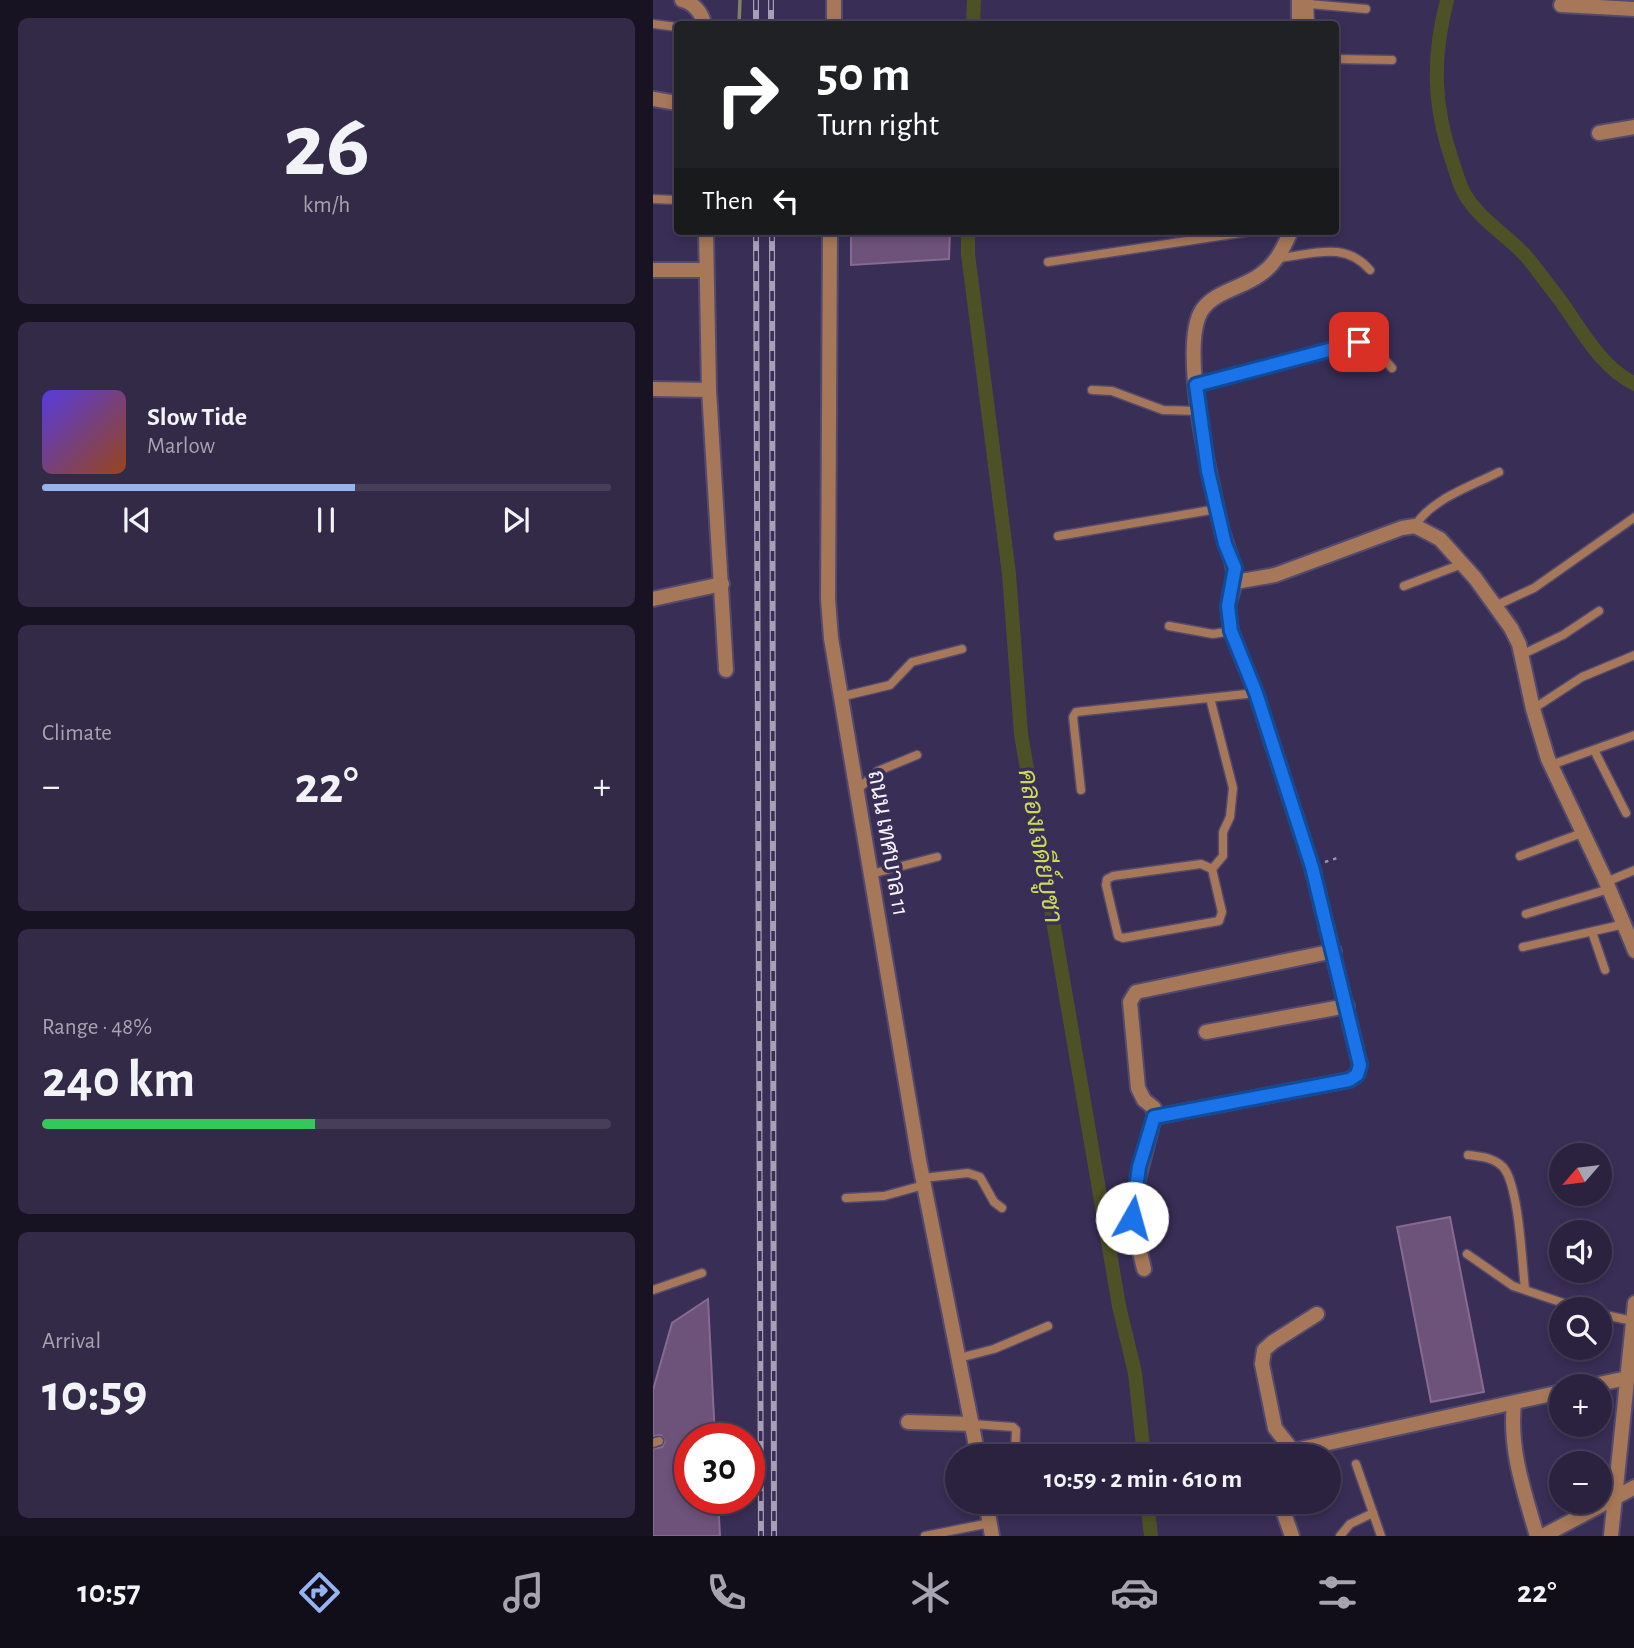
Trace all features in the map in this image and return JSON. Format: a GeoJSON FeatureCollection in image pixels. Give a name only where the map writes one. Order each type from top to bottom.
{"type":"FeatureCollection","features":[{"type":"Feature","properties":{"kind":"street"},"geometry":{"type":"LineString","coordinates":[[682,0],[690,2],[703,16],[704,21]]}},
{"type":"Feature","properties":{"kind":"street"},"geometry":{"type":"LineString","coordinates":[[834,0],[834,21]]}},
{"type":"Feature","properties":{"kind":"street"},"geometry":{"type":"LineString","coordinates":[[1300,21],[1306,1]]}},
{"type":"Feature","properties":{"kind":"street"},"geometry":{"type":"LineString","coordinates":[[1561,5],[1634,9]]}},
{"type":"Feature","properties":{"kind":"street"},"geometry":{"type":"LineString","coordinates":[[653,99],[674,102]]}},
{"type":"Feature","properties":{"kind":"street"},"geometry":{"type":"LineString","coordinates":[[1599,133],[1634,127]]}},
{"type":"Feature","properties":{"kind":"street"},"geometry":{"type":"LineString","coordinates":[[706,235],[709,390],[726,670]]}},
{"type":"Feature","properties":{"kind":"street","name":"ถนน เทศบาล 11"},"geometry":{"type":"LineString","coordinates":[[830,235],[828,598],[840,696],[924,1181],[976,1444]]}},
{"type":"Feature","properties":{"kind":"street"},"geometry":{"type":"LineString","coordinates":[[1154,1117],[1349,1080],[1357,1075],[1360,1065],[1312,867],[1256,693],[1231,631],[1228,606],[1235,582],[1235,568],[1225,544],[1217,509],[1196,385],[1196,326],[1202,310],[1214,298],[1261,275],[1279,258],[1289,235]]}},
{"type":"Feature","properties":{"kind":"street"},"geometry":{"type":"LineString","coordinates":[[653,270],[707,270]]}},
{"type":"Feature","properties":{"kind":"street"},"geometry":{"type":"LineString","coordinates":[[653,389],[709,390]]}},
{"type":"Feature","properties":{"kind":"street"},"geometry":{"type":"LineString","coordinates":[[1235,582],[1275,575],[1402,528],[1415,526],[1440,539],[1495,606],[1519,644],[1533,709],[1551,765],[1629,928],[1634,951]]}},
{"type":"Feature","properties":{"kind":"street"},"geometry":{"type":"LineString","coordinates":[[653,599],[722,584]]}},
{"type":"Feature","properties":{"kind":"street"},"geometry":{"type":"LineString","coordinates":[[1144,1269],[1132,1218],[1132,1203],[1154,1108],[1144,1100],[1138,1088],[1130,1002],[1136,992],[1334,951]]}},
{"type":"Feature","properties":{"kind":"street"},"geometry":{"type":"LineString","coordinates":[[1206,1032],[1347,1006]]}},
{"type":"Feature","properties":{"kind":"street"},"geometry":{"type":"LineString","coordinates":[[1611,1536],[1630,1368],[1634,1303]]}},
{"type":"Feature","properties":{"kind":"street"},"geometry":{"type":"LineString","coordinates":[[1288,1444],[1275,1428],[1271,1416],[1262,1364],[1264,1350],[1317,1314]]}},
{"type":"Feature","properties":{"kind":"street"},"geometry":{"type":"LineString","coordinates":[[1612,1376],[1630,1368]]}},
{"type":"Feature","properties":{"kind":"street"},"geometry":{"type":"LineString","coordinates":[[1325,1444],[1549,1395]]}},
{"type":"Feature","properties":{"kind":"street"},"geometry":{"type":"LineString","coordinates":[[1514,1403],[1511,1432],[1514,1457],[1540,1536],[1558,1532],[1634,1487]]}},
{"type":"Feature","properties":{"kind":"street"},"geometry":{"type":"LineString","coordinates":[[908,1422],[972,1424]]}},
{"type":"Feature","properties":{"kind":"street"},"geometry":{"type":"LineString","coordinates":[[1285,1514],[1292,1536]]}},
{"type":"Feature","properties":{"kind":"lane"},"geometry":{"type":"LineString","coordinates":[[1309,21],[1306,1],[1366,9]]}},
{"type":"Feature","properties":{"kind":"lane"},"geometry":{"type":"LineString","coordinates":[[653,24],[674,27]]}},
{"type":"Feature","properties":{"kind":"lane"},"geometry":{"type":"LineString","coordinates":[[1339,59],[1392,60]]}},
{"type":"Feature","properties":{"kind":"lane"},"geometry":{"type":"LineString","coordinates":[[653,199],[674,200]]}},
{"type":"Feature","properties":{"kind":"lane"},"geometry":{"type":"LineString","coordinates":[[1048,262],[1227,235]]}},
{"type":"Feature","properties":{"kind":"lane"},"geometry":{"type":"LineString","coordinates":[[1279,258],[1339,251],[1358,255],[1370,270]]}},
{"type":"Feature","properties":{"kind":"lane"},"geometry":{"type":"LineString","coordinates":[[1196,385],[1359,342],[1373,348],[1392,368]]}},
{"type":"Feature","properties":{"kind":"lane"},"geometry":{"type":"LineString","coordinates":[[1092,390],[1112,391],[1163,410],[1200,411]]}},
{"type":"Feature","properties":{"kind":"lane"},"geometry":{"type":"LineString","coordinates":[[1415,526],[1429,510],[1499,472]]}},
{"type":"Feature","properties":{"kind":"lane"},"geometry":{"type":"LineString","coordinates":[[1058,536],[1217,509]]}},
{"type":"Feature","properties":{"kind":"lane"},"geometry":{"type":"LineString","coordinates":[[1495,606],[1534,588],[1634,517]]}},
{"type":"Feature","properties":{"kind":"lane"},"geometry":{"type":"LineString","coordinates":[[1404,586],[1462,564]]}},
{"type":"Feature","properties":{"kind":"lane"},"geometry":{"type":"LineString","coordinates":[[1521,655],[1564,635],[1599,611]]}},
{"type":"Feature","properties":{"kind":"lane"},"geometry":{"type":"LineString","coordinates":[[1169,626],[1213,634],[1231,631]]}},
{"type":"Feature","properties":{"kind":"lane"},"geometry":{"type":"LineString","coordinates":[[840,696],[890,685],[912,662],[962,649]]}},
{"type":"Feature","properties":{"kind":"lane"},"geometry":{"type":"LineString","coordinates":[[1533,709],[1582,677],[1634,656]]}},
{"type":"Feature","properties":{"kind":"lane"},"geometry":{"type":"LineString","coordinates":[[1081,790],[1073,717],[1076,712],[1256,693]]}},
{"type":"Feature","properties":{"kind":"lane"},"geometry":{"type":"LineString","coordinates":[[1210,698],[1233,788],[1230,817],[1223,832],[1223,856],[1212,869]]}},
{"type":"Feature","properties":{"kind":"lane"},"geometry":{"type":"LineString","coordinates":[[1551,765],[1634,736]]}},
{"type":"Feature","properties":{"kind":"lane"},"geometry":{"type":"LineString","coordinates":[[1594,750],[1626,813]]}},
{"type":"Feature","properties":{"kind":"lane"},"geometry":{"type":"LineString","coordinates":[[857,790],[878,771],[917,755]]}},
{"type":"Feature","properties":{"kind":"lane"},"geometry":{"type":"LineString","coordinates":[[1520,856],[1582,833]]}},
{"type":"Feature","properties":{"kind":"lane"},"geometry":{"type":"LineString","coordinates":[[871,874],[937,857]]}},
{"type":"Feature","properties":{"kind":"lane"},"geometry":{"type":"LineString","coordinates":[[1201,864],[1212,869],[1222,912],[1219,921],[1123,938],[1118,936],[1108,896],[1107,879],[1201,864]]}},
{"type":"Feature","properties":{"kind":"lane"},"geometry":{"type":"LineString","coordinates":[[1526,914],[1608,886],[1634,870]]}},
{"type":"Feature","properties":{"kind":"lane"},"geometry":{"type":"LineString","coordinates":[[1523,947],[1592,932],[1629,928]]}},
{"type":"Feature","properties":{"kind":"lane"},"geometry":{"type":"LineString","coordinates":[[1592,932],[1605,970]]}},
{"type":"Feature","properties":{"kind":"lane"},"geometry":{"type":"LineString","coordinates":[[1468,1155],[1487,1157],[1501,1165],[1509,1175],[1519,1226],[1525,1289]]}},
{"type":"Feature","properties":{"kind":"lane"},"geometry":{"type":"LineString","coordinates":[[846,1198],[884,1196],[924,1181],[968,1173],[980,1177],[994,1202],[1002,1208]]}},
{"type":"Feature","properties":{"kind":"lane"},"geometry":{"type":"LineString","coordinates":[[1467,1254],[1513,1286],[1549,1298]]}},
{"type":"Feature","properties":{"kind":"lane"},"geometry":{"type":"LineString","coordinates":[[653,1290],[702,1273]]}},
{"type":"Feature","properties":{"kind":"lane"},"geometry":{"type":"LineString","coordinates":[[1612,1317],[1632,1321]]}},
{"type":"Feature","properties":{"kind":"lane"},"geometry":{"type":"LineString","coordinates":[[959,1358],[994,1349],[1048,1326]]}},
{"type":"Feature","properties":{"kind":"lane"},"geometry":{"type":"LineString","coordinates":[[972,1424],[1013,1427],[1016,1430],[1015,1444]]}},
{"type":"Feature","properties":{"kind":"lane"},"geometry":{"type":"LineString","coordinates":[[1356,1464],[1381,1536]]}},
{"type":"Feature","properties":{"kind":"lane"},"geometry":{"type":"LineString","coordinates":[[1340,1536],[1350,1524],[1373,1513]]}},
{"type":"Feature","properties":{"kind":"lane"},"geometry":{"type":"LineString","coordinates":[[925,1536],[991,1529]]}},
{"type":"Feature","properties":{"kind":"building"},"geometry":{"type":"Polygon","coordinates":[[[851,235],[950,235],[949,259],[851,265],[851,235]]]}},
{"type":"Feature","properties":{"kind":"building"},"geometry":{"type":"Polygon","coordinates":[[[1450,1217],[1484,1392],[1431,1402],[1397,1227],[1450,1217]]]}},
{"type":"Feature","properties":{"kind":"building"},"geometry":{"type":"Polygon","coordinates":[[[708,1299],[714,1423],[674,1423],[674,1514],[719,1514],[720,1536],[653,1536],[653,1449],[662,1447],[665,1442],[661,1435],[653,1436],[653,1390],[672,1323],[708,1299]]]}},
{"type":"Feature","properties":{"kind":"waterway"},"geometry":{"type":"LineString","coordinates":[[739,21],[740,0]]}},
{"type":"Feature","properties":{"kind":"waterway","name":"คลองเจดีย์บูชา"},"geometry":{"type":"LineString","coordinates":[[973,21],[974,0]]}},
{"type":"Feature","properties":{"kind":"waterway"},"geometry":{"type":"LineString","coordinates":[[1447,0],[1437,62],[1438,102],[1446,142],[1462,189],[1477,210],[1528,259],[1599,355],[1635,384]]}},
{"type":"Feature","properties":{"kind":"waterway","name":"คลองเจดีย์บูชา"},"geometry":{"type":"LineString","coordinates":[[968,235],[968,254],[1009,574],[1021,734],[1119,1306],[1135,1373],[1143,1444]]}},
{"type":"Feature","properties":{"kind":"waterway","name":"คลองเจดีย์บูชา"},"geometry":{"type":"LineString","coordinates":[[1148,1514],[1151,1536]]}},
{"type":"Feature","properties":{"kind":"railway"},"geometry":{"type":"LineString","coordinates":[[756,0],[756,21]]}},
{"type":"Feature","properties":{"kind":"railway"},"geometry":{"type":"LineString","coordinates":[[771,0],[771,21]]}},
{"type":"Feature","properties":{"kind":"railway"},"geometry":{"type":"LineString","coordinates":[[756,235],[761,1536]]}},
{"type":"Feature","properties":{"kind":"railway"},"geometry":{"type":"LineString","coordinates":[[772,235],[774,1536]]}},
{"type":"Feature","properties":{"kind":"route"},"geometry":{"type":"LineString","coordinates":[[1132,1218],[1139,1167],[1154,1117],[1349,1080],[1357,1075],[1360,1065],[1312,867],[1256,693],[1231,631],[1228,606],[1235,582],[1235,568],[1225,544],[1208,471],[1196,385],[1359,342]]}}]}
